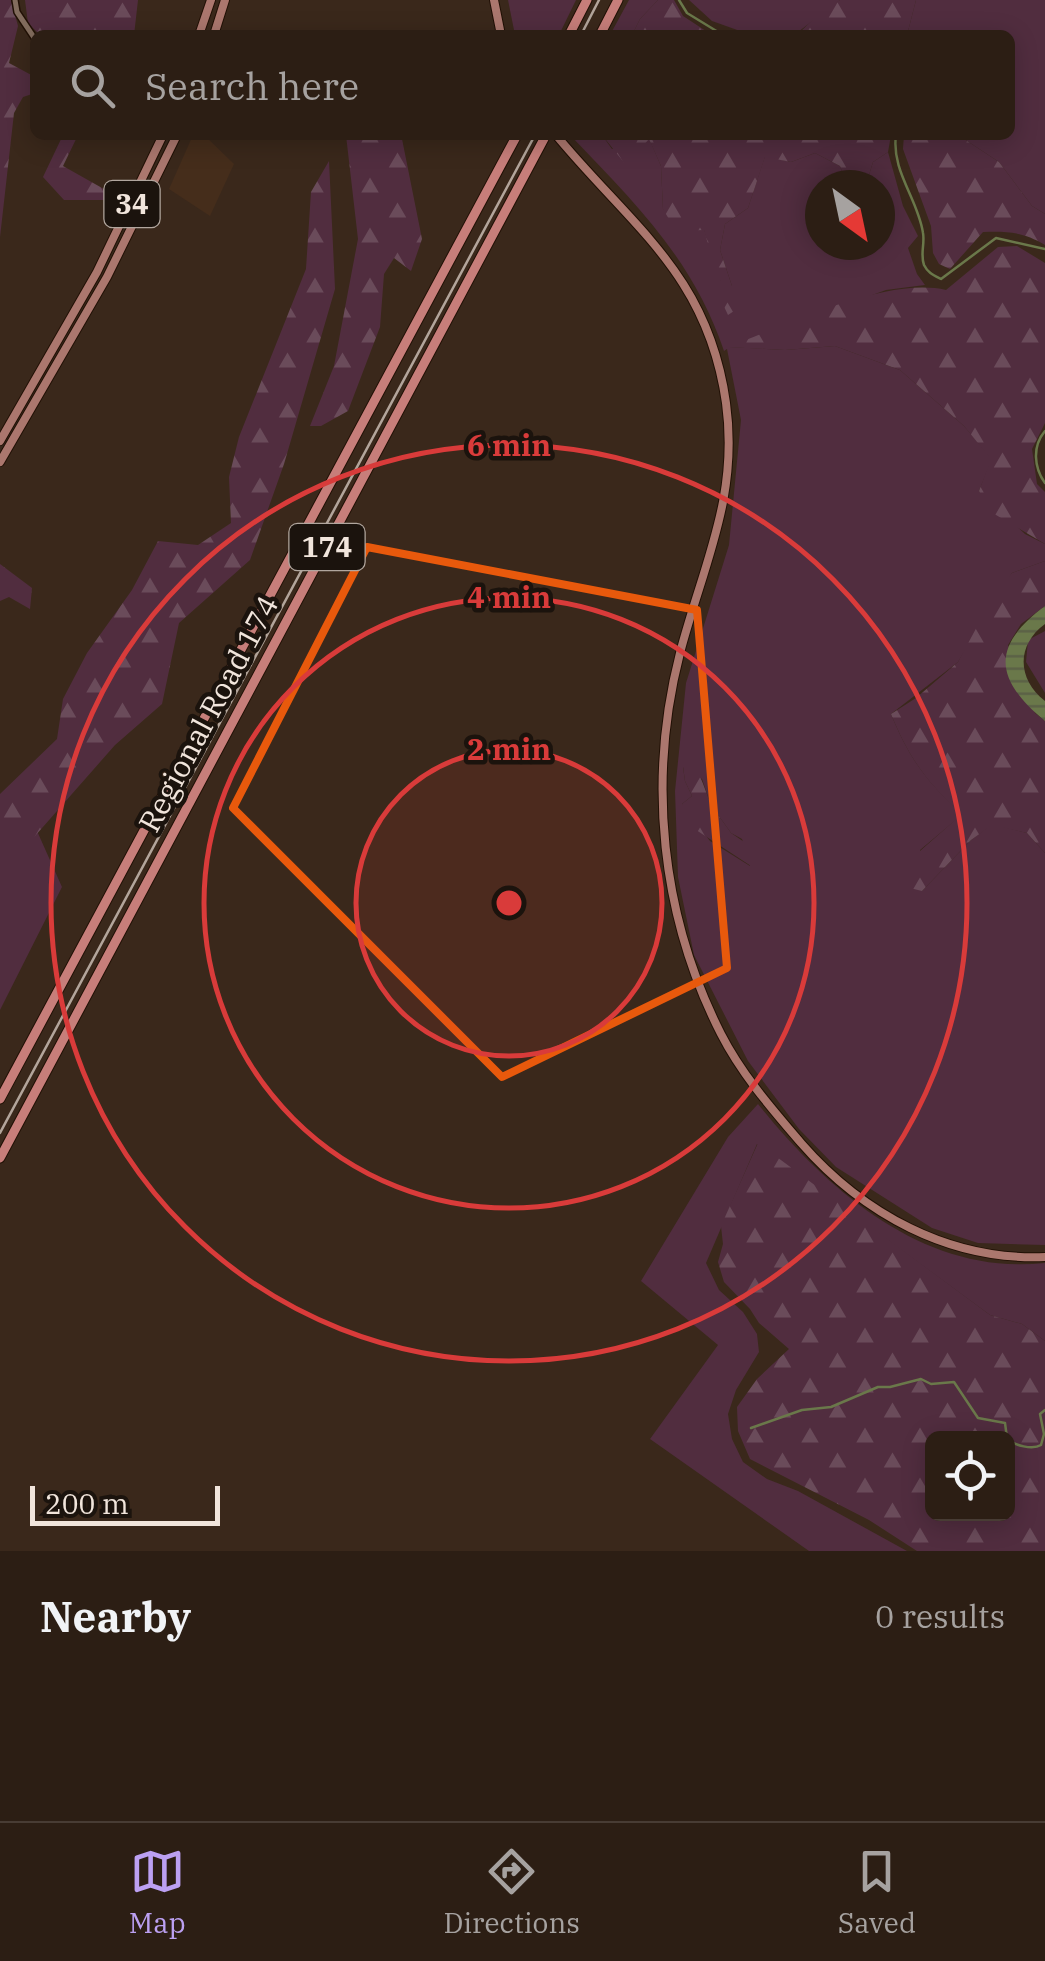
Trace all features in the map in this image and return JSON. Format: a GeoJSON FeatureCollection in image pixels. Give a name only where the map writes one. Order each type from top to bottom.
{"type":"FeatureCollection","features":[{"type":"Feature","properties":{"kind":"highway"},"geometry":{"type":"LineString","coordinates":[[572,30],[587,0]]}},
{"type":"Feature","properties":{"kind":"highway"},"geometry":{"type":"LineString","coordinates":[[603,30],[618,0]]}},
{"type":"Feature","properties":{"kind":"highway","name":"Regional Road 174"},"geometry":{"type":"LineString","coordinates":[[0,1099],[514,140]]}},
{"type":"Feature","properties":{"kind":"highway","name":"Regional Road 174"},"geometry":{"type":"LineString","coordinates":[[0,1158],[543,140]]}},
{"type":"Feature","properties":{"kind":"main road"},"geometry":{"type":"LineString","coordinates":[[201,30],[211,0]]}},
{"type":"Feature","properties":{"kind":"main road"},"geometry":{"type":"LineString","coordinates":[[216,30],[226,0]]}},
{"type":"Feature","properties":{"kind":"main road"},"geometry":{"type":"LineString","coordinates":[[494,0],[500,30]]}},
{"type":"Feature","properties":{"kind":"main road","name":"34"},"geometry":{"type":"LineString","coordinates":[[0,462],[49,370],[160,140]]}},
{"type":"Feature","properties":{"kind":"main road","name":"34"},"geometry":{"type":"LineString","coordinates":[[0,442],[107,277],[175,140]]}},
{"type":"Feature","properties":{"kind":"main road"},"geometry":{"type":"LineString","coordinates":[[561,140],[676,270],[706,328],[726,400],[729,447],[725,506],[680,654],[664,757],[661,810],[670,879],[690,965],[722,1036],[761,1097],[817,1161],[863,1201],[917,1233],[969,1251],[1015,1258],[1045,1256]]}},
{"type":"Feature","properties":{"kind":"main road"},"geometry":{"type":"LineString","coordinates":[[97,272],[107,277]]}},
{"type":"Feature","properties":{"kind":"street"},"geometry":{"type":"LineString","coordinates":[[15,0],[17,12],[30,32]]}},
{"type":"Feature","properties":{"kind":"highlighted area"},"geometry":{"type":"Polygon","coordinates":[[[367,547],[697,610],[727,968],[502,1077],[233,808],[367,547]]]}},
{"type":"Feature","properties":{"kind":"shaded area"},"geometry":{"type":"Polygon","coordinates":[[[191,140],[209,140],[234,164],[210,216],[169,189],[191,140]]]}},
{"type":"Feature","properties":{"kind":"shaded area"},"geometry":{"type":"Polygon","coordinates":[[[1045,606],[1045,624],[1029,642],[1024,662],[1029,683],[1045,701],[1045,721],[1016,691],[1006,663],[1015,635],[1045,606]]]}},
{"type":"Feature","properties":{"kind":"green space"},"geometry":{"type":"Polygon","coordinates":[[[0,0],[11,0],[18,26],[9,63],[30,74],[30,95],[23,97],[14,113],[0,237],[0,0]]]}},
{"type":"Feature","properties":{"kind":"green space"},"geometry":{"type":"Polygon","coordinates":[[[25,0],[138,0],[135,30],[35,30],[28,23],[25,0]]]}},
{"type":"Feature","properties":{"kind":"green space"},"geometry":{"type":"Polygon","coordinates":[[[508,0],[576,0],[561,30],[514,30],[508,0]]]}},
{"type":"Feature","properties":{"kind":"green space"},"geometry":{"type":"Polygon","coordinates":[[[629,0],[658,0],[634,30],[613,30],[629,0]]]}},
{"type":"Feature","properties":{"kind":"green space"},"geometry":{"type":"Polygon","coordinates":[[[658,0],[674,0],[683,16],[704,30],[634,30],[658,0]]]}},
{"type":"Feature","properties":{"kind":"green space"},"geometry":{"type":"Polygon","coordinates":[[[689,0],[840,0],[801,30],[739,30],[712,21],[689,0]]]}},
{"type":"Feature","properties":{"kind":"green space"},"geometry":{"type":"Polygon","coordinates":[[[840,0],[916,0],[908,30],[802,30],[840,0]]]}},
{"type":"Feature","properties":{"kind":"green space"},"geometry":{"type":"Polygon","coordinates":[[[916,0],[1045,0],[1045,214],[1032,206],[999,162],[966,140],[1015,140],[1015,30],[908,30],[916,0]]]}},
{"type":"Feature","properties":{"kind":"green space"},"geometry":{"type":"Polygon","coordinates":[[[61,140],[76,140],[63,166],[111,193],[113,200],[64,200],[43,177],[61,140]]]}},
{"type":"Feature","properties":{"kind":"green space"},"geometry":{"type":"Polygon","coordinates":[[[347,140],[402,140],[422,239],[411,271],[394,258],[384,274],[380,327],[348,411],[321,426],[310,426],[334,366],[358,239],[347,140]]]}},
{"type":"Feature","properties":{"kind":"green space"},"geometry":{"type":"Polygon","coordinates":[[[575,140],[606,140],[612,149],[650,140],[661,166],[663,209],[704,229],[721,281],[721,298],[732,286],[720,250],[725,224],[748,208],[765,156],[791,162],[815,153],[840,166],[841,170],[805,170],[805,260],[895,260],[895,177],[903,206],[918,236],[908,248],[925,285],[886,290],[730,347],[785,350],[835,346],[900,370],[964,426],[992,459],[979,491],[1025,534],[1045,544],[1045,561],[1012,573],[958,662],[891,714],[920,769],[963,814],[920,850],[922,891],[992,824],[1027,833],[1045,853],[1045,1245],[978,1243],[932,1228],[836,1167],[799,1129],[748,1061],[694,955],[678,877],[675,791],[686,683],[729,545],[741,420],[727,349],[724,351],[696,288],[660,234],[575,140]],[[683,767],[692,796],[682,804],[710,841],[750,866],[742,839],[731,833],[711,805],[702,779],[683,767]]]}},
{"type":"Feature","properties":{"kind":"green space"},"geometry":{"type":"Polygon","coordinates":[[[606,140],[648,140],[626,165],[606,140]]]}},
{"type":"Feature","properties":{"kind":"green space"},"geometry":{"type":"Polygon","coordinates":[[[649,140],[890,140],[888,152],[873,162],[870,170],[841,170],[815,153],[791,162],[765,157],[748,208],[725,224],[720,250],[732,286],[734,311],[728,315],[720,298],[721,281],[701,267],[708,244],[704,230],[676,231],[663,209],[661,166],[649,140]]]}},
{"type":"Feature","properties":{"kind":"green space"},"geometry":{"type":"Polygon","coordinates":[[[904,140],[966,140],[999,162],[1032,206],[1045,214],[1045,245],[1015,233],[983,232],[950,269],[939,264],[933,253],[931,226],[903,149],[904,140]]]}},
{"type":"Feature","properties":{"kind":"green space"},"geometry":{"type":"Polygon","coordinates":[[[888,152],[893,170],[870,170],[873,162],[888,152]]]}},
{"type":"Feature","properties":{"kind":"green space"},"geometry":{"type":"Polygon","coordinates":[[[329,161],[335,289],[284,464],[250,560],[179,623],[162,704],[115,745],[35,836],[0,856],[0,794],[57,739],[63,699],[87,653],[132,590],[158,541],[198,545],[231,523],[229,477],[239,437],[306,269],[311,192],[329,161]]]}},
{"type":"Feature","properties":{"kind":"green space"},"geometry":{"type":"Polygon","coordinates":[[[1017,246],[1045,263],[1045,423],[1032,449],[1037,484],[1045,492],[1045,544],[991,512],[979,491],[991,459],[964,426],[900,370],[835,346],[785,350],[727,347],[865,296],[921,288],[946,290],[998,247],[1017,246]]]}},
{"type":"Feature","properties":{"kind":"green space"},"geometry":{"type":"Polygon","coordinates":[[[1045,561],[1045,606],[1021,624],[1008,645],[1035,713],[1045,721],[1045,853],[1027,833],[992,825],[971,840],[922,891],[910,888],[920,851],[962,814],[920,769],[891,714],[958,662],[993,597],[1012,573],[1045,561]]]}},
{"type":"Feature","properties":{"kind":"green space"},"geometry":{"type":"Polygon","coordinates":[[[0,564],[32,588],[30,609],[9,597],[0,601],[0,564]]]}},
{"type":"Feature","properties":{"kind":"green space"},"geometry":{"type":"Polygon","coordinates":[[[1045,631],[1045,693],[1026,662],[1028,640],[1045,631]]]}},
{"type":"Feature","properties":{"kind":"green space"},"geometry":{"type":"Polygon","coordinates":[[[696,765],[711,805],[731,833],[750,846],[755,861],[751,866],[687,824],[682,804],[692,796],[683,766],[696,765]]]}},
{"type":"Feature","properties":{"kind":"green space"},"geometry":{"type":"Polygon","coordinates":[[[33,822],[62,887],[0,1010],[0,839],[33,822]]]}},
{"type":"Feature","properties":{"kind":"green space"},"geometry":{"type":"Polygon","coordinates":[[[758,1104],[816,1167],[883,1221],[959,1256],[1001,1263],[1045,1263],[1045,1341],[1022,1324],[990,1315],[757,1144],[706,1263],[719,1290],[743,1312],[757,1334],[759,1352],[736,1390],[728,1414],[732,1439],[743,1462],[767,1479],[798,1491],[907,1551],[809,1551],[650,1439],[718,1345],[641,1281],[728,1137],[758,1104]]]}},
{"type":"Feature","properties":{"kind":"green space"},"geometry":{"type":"Polygon","coordinates":[[[758,1143],[990,1315],[1022,1324],[1045,1341],[1045,1551],[917,1551],[869,1520],[750,1459],[738,1431],[737,1407],[757,1379],[789,1349],[759,1323],[724,1282],[718,1262],[723,1244],[721,1226],[758,1143]]]}},
{"type":"Feature","properties":{"kind":"waterway"},"geometry":{"type":"LineString","coordinates":[[679,0],[687,13],[715,30]]}},
{"type":"Feature","properties":{"kind":"waterway"},"geometry":{"type":"LineString","coordinates":[[896,140],[897,161],[920,221],[923,261],[931,274],[941,279],[996,238],[1045,249]]}},
{"type":"Feature","properties":{"kind":"waterway"},"geometry":{"type":"LineString","coordinates":[[1045,431],[1036,457],[1045,483]]}},
{"type":"Feature","properties":{"kind":"waterway"},"geometry":{"type":"LineString","coordinates":[[751,1428],[802,1410],[831,1407],[878,1387],[921,1379],[931,1384],[954,1382],[978,1418],[1005,1423],[1007,1438],[1024,1446],[1041,1445],[1044,1434],[1040,1414],[1045,1410]]}},
{"type":"Feature","properties":{"kind":"tram line"},"geometry":{"type":"LineString","coordinates":[[584,30],[599,0]]}},
{"type":"Feature","properties":{"kind":"tram line"},"geometry":{"type":"LineString","coordinates":[[0,1133],[532,140]]}}]}
